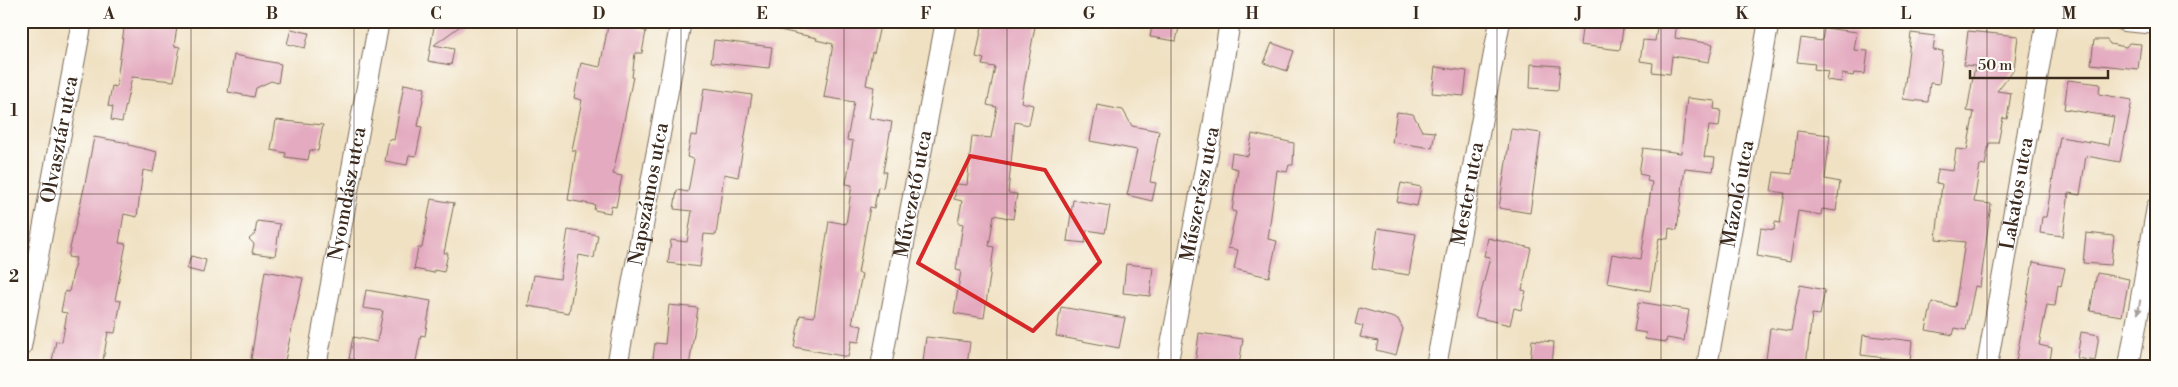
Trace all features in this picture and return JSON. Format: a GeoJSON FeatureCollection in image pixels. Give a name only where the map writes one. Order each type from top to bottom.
{"type":"FeatureCollection","features":[{"type":"Feature","properties":{"kind":"street","name":"Olvasztár utca"},"geometry":{"type":"LineString","coordinates":[[21,347],[82,21]]}},
{"type":"Feature","properties":{"kind":"street","name":"Nyomdász utca"},"geometry":{"type":"LineString","coordinates":[[316,366],[379,21]]}},
{"type":"Feature","properties":{"kind":"street","name":"Napszámos utca"},"geometry":{"type":"LineString","coordinates":[[617,366],[681,21]]}},
{"type":"Feature","properties":{"kind":"street","name":"Művezető utca"},"geometry":{"type":"LineString","coordinates":[[881,366],[946,21]]}},
{"type":"Feature","properties":{"kind":"street","name":"Műszerész utca"},"geometry":{"type":"LineString","coordinates":[[1167,366],[1213,128],[1230,21]]}},
{"type":"Feature","properties":{"kind":"street","name":"Mester utca"},"geometry":{"type":"LineString","coordinates":[[1436,366],[1500,21]]}},
{"type":"Feature","properties":{"kind":"street","name":"Mázoló utca"},"geometry":{"type":"LineString","coordinates":[[1707,366],[1768,21]]}},
{"type":"Feature","properties":{"kind":"street","name":"Lakatos utca"},"geometry":{"type":"LineString","coordinates":[[1987,366],[2047,21]]}},
{"type":"Feature","properties":{"kind":"street"},"geometry":{"type":"LineString","coordinates":[[2124,21],[2157,24]]}},
{"type":"Feature","properties":{"kind":"street"},"geometry":{"type":"LineString","coordinates":[[2129,366],[2157,207]]}},
{"type":"Feature","properties":{"kind":"highlighted area"},"geometry":{"type":"Polygon","coordinates":[[[970,156],[1045,170],[1100,262],[1033,331],[918,263],[970,156]]]}},
{"type":"Feature","properties":{"kind":"building"},"geometry":{"type":"Polygon","coordinates":[[[125,21],[178,21],[174,46],[180,47],[174,81],[132,77],[122,122],[111,120],[113,107],[108,106],[112,86],[116,87],[125,21]]]}},
{"type":"Feature","properties":{"kind":"building"},"geometry":{"type":"Polygon","coordinates":[[[435,21],[467,21],[434,45],[454,49],[451,65],[428,61],[435,21]]]}},
{"type":"Feature","properties":{"kind":"building"},"geometry":{"type":"Polygon","coordinates":[[[609,21],[639,21],[637,29],[646,31],[642,53],[635,53],[633,77],[613,174],[622,176],[616,207],[611,206],[610,213],[594,210],[595,205],[568,200],[576,151],[572,150],[582,100],[574,98],[581,63],[600,67],[609,21]]]}},
{"type":"Feature","properties":{"kind":"building"},"geometry":{"type":"Polygon","coordinates":[[[771,21],[881,21],[874,53],[872,52],[866,85],[874,87],[869,118],[892,122],[883,172],[886,172],[883,188],[878,187],[874,208],[870,207],[858,273],[862,274],[852,324],[862,326],[859,342],[851,341],[848,357],[794,347],[800,315],[814,317],[829,221],[846,224],[852,185],[846,184],[853,141],[847,140],[854,102],[824,97],[833,44],[816,40],[817,38],[770,28],[771,21]]]}},
{"type":"Feature","properties":{"kind":"building"},"geometry":{"type":"Polygon","coordinates":[[[983,21],[1036,21],[1021,102],[1033,105],[1029,125],[1015,122],[1008,193],[1017,194],[1013,219],[994,215],[989,246],[994,247],[984,318],[954,313],[961,271],[956,270],[963,224],[958,223],[962,201],[954,199],[957,184],[967,185],[972,136],[991,138],[997,107],[987,105],[995,67],[982,65],[984,59],[976,57],[983,21]]]}},
{"type":"Feature","properties":{"kind":"building"},"geometry":{"type":"Polygon","coordinates":[[[1153,21],[1180,23],[1176,41],[1150,37],[1153,21]]]}},
{"type":"Feature","properties":{"kind":"building"},"geometry":{"type":"Polygon","coordinates":[[[1583,21],[1624,21],[1620,50],[1580,45],[1583,21]]]}},
{"type":"Feature","properties":{"kind":"building"},"geometry":{"type":"Polygon","coordinates":[[[1658,21],[1677,21],[1675,38],[1713,44],[1709,62],[1672,56],[1670,74],[1652,72],[1653,63],[1640,61],[1643,40],[1655,41],[1658,21]]]}},
{"type":"Feature","properties":{"kind":"building"},"geometry":{"type":"Polygon","coordinates":[[[1824,28],[1857,32],[1854,50],[1868,51],[1865,74],[1854,73],[1853,76],[1842,74],[1841,82],[1826,80],[1828,71],[1814,69],[1815,64],[1797,62],[1801,38],[1822,41],[1824,28]]]}},
{"type":"Feature","properties":{"kind":"building"},"geometry":{"type":"Polygon","coordinates":[[[291,29],[309,33],[305,48],[287,44],[291,29]]]}},
{"type":"Feature","properties":{"kind":"building"},"geometry":{"type":"Polygon","coordinates":[[[1968,31],[2018,36],[2014,69],[1997,91],[2011,93],[2007,119],[2003,118],[1998,143],[1989,143],[1985,166],[1980,165],[1974,202],[1991,204],[1980,287],[1975,286],[1966,330],[1955,328],[1953,335],[1926,330],[1932,302],[1955,307],[1965,242],[1936,239],[1942,184],[1936,183],[1938,169],[1953,171],[1956,149],[1967,150],[1974,112],[1967,111],[1975,66],[1964,65],[1968,31]]]}},
{"type":"Feature","properties":{"kind":"building"},"geometry":{"type":"Polygon","coordinates":[[[1911,33],[1935,36],[1933,50],[1943,51],[1939,84],[1930,83],[1928,102],[1903,99],[1911,33]]]}},
{"type":"Feature","properties":{"kind":"building"},"geometry":{"type":"Polygon","coordinates":[[[714,40],[772,47],[769,68],[711,62],[714,40]]]}},
{"type":"Feature","properties":{"kind":"building"},"geometry":{"type":"Polygon","coordinates":[[[2094,40],[2107,40],[2110,44],[2126,47],[2129,43],[2141,44],[2138,69],[2091,64],[2094,40]]]}},
{"type":"Feature","properties":{"kind":"building"},"geometry":{"type":"Polygon","coordinates":[[[1272,43],[1294,51],[1287,71],[1264,63],[1272,43]]]}},
{"type":"Feature","properties":{"kind":"building"},"geometry":{"type":"Polygon","coordinates":[[[234,55],[281,64],[278,83],[271,81],[256,88],[254,97],[228,92],[234,55]]]}},
{"type":"Feature","properties":{"kind":"building"},"geometry":{"type":"Polygon","coordinates":[[[1531,64],[1560,66],[1558,90],[1530,88],[1531,64]]]}},
{"type":"Feature","properties":{"kind":"building"},"geometry":{"type":"Polygon","coordinates":[[[1435,67],[1467,71],[1464,96],[1432,93],[1435,67]]]}},
{"type":"Feature","properties":{"kind":"building"},"geometry":{"type":"Polygon","coordinates":[[[2068,80],[2100,84],[2099,94],[2132,100],[2120,162],[2086,156],[2080,195],[2069,193],[2063,236],[2040,233],[2042,217],[2046,217],[2060,137],[2109,145],[2114,117],[2064,109],[2068,80]]]}},
{"type":"Feature","properties":{"kind":"building"},"geometry":{"type":"Polygon","coordinates":[[[404,84],[425,88],[418,126],[422,127],[416,156],[409,155],[407,165],[385,161],[389,139],[394,140],[404,84]]]}},
{"type":"Feature","properties":{"kind":"building"},"geometry":{"type":"Polygon","coordinates":[[[704,88],[752,95],[738,177],[724,174],[716,235],[704,234],[700,267],[668,263],[671,240],[687,242],[692,211],[674,209],[677,190],[688,192],[694,159],[687,157],[691,135],[697,136],[704,88]]]}},
{"type":"Feature","properties":{"kind":"building"},"geometry":{"type":"Polygon","coordinates":[[[1687,98],[1715,101],[1714,109],[1721,110],[1719,127],[1709,126],[1704,157],[1715,158],[1713,171],[1685,168],[1677,230],[1669,228],[1668,239],[1659,238],[1650,291],[1607,283],[1612,254],[1641,259],[1652,182],[1647,181],[1648,176],[1639,174],[1643,148],[1681,153],[1687,98]]]}},
{"type":"Feature","properties":{"kind":"building"},"geometry":{"type":"Polygon","coordinates":[[[1097,105],[1123,110],[1132,126],[1159,131],[1150,182],[1156,183],[1152,201],[1127,195],[1137,150],[1090,141],[1097,105]]]}},
{"type":"Feature","properties":{"kind":"building"},"geometry":{"type":"Polygon","coordinates":[[[1397,112],[1413,114],[1422,131],[1435,132],[1432,148],[1392,142],[1397,112]]]}},
{"type":"Feature","properties":{"kind":"building"},"geometry":{"type":"Polygon","coordinates":[[[276,120],[323,125],[318,151],[310,150],[308,160],[285,157],[286,153],[271,150],[276,120]]]}},
{"type":"Feature","properties":{"kind":"building"},"geometry":{"type":"Polygon","coordinates":[[[1511,129],[1541,133],[1530,213],[1499,208],[1511,129]]]}},
{"type":"Feature","properties":{"kind":"building"},"geometry":{"type":"Polygon","coordinates":[[[1797,131],[1830,135],[1825,179],[1840,182],[1836,211],[1822,209],[1821,215],[1798,211],[1790,262],[1757,256],[1761,228],[1774,230],[1775,222],[1780,223],[1785,193],[1771,191],[1774,172],[1792,174],[1797,131]]]}},
{"type":"Feature","properties":{"kind":"building"},"geometry":{"type":"Polygon","coordinates":[[[1252,134],[1294,143],[1293,165],[1289,165],[1287,172],[1277,170],[1268,239],[1277,241],[1269,277],[1234,269],[1238,250],[1228,248],[1236,212],[1232,211],[1238,169],[1230,167],[1232,153],[1248,156],[1252,134]]]}},
{"type":"Feature","properties":{"kind":"building"},"geometry":{"type":"Polygon","coordinates":[[[94,137],[129,143],[129,145],[157,152],[153,172],[143,170],[137,217],[124,214],[119,243],[126,244],[115,300],[121,301],[115,333],[108,332],[102,366],[51,366],[56,341],[62,342],[67,313],[61,312],[65,291],[69,292],[76,258],[68,257],[94,137]]]}},
{"type":"Feature","properties":{"kind":"building"},"geometry":{"type":"Polygon","coordinates":[[[1401,183],[1421,187],[1417,206],[1397,202],[1401,183]]]}},
{"type":"Feature","properties":{"kind":"building"},"geometry":{"type":"Polygon","coordinates":[[[431,199],[454,203],[444,253],[448,253],[444,272],[434,270],[434,273],[414,269],[418,248],[422,248],[431,199]]]}},
{"type":"Feature","properties":{"kind":"building"},"geometry":{"type":"Polygon","coordinates":[[[1073,200],[1110,206],[1105,233],[1087,230],[1085,243],[1067,241],[1073,200]]]}},
{"type":"Feature","properties":{"kind":"building"},"geometry":{"type":"Polygon","coordinates":[[[257,221],[280,224],[275,256],[252,253],[254,244],[249,239],[255,234],[257,221]]]}},
{"type":"Feature","properties":{"kind":"building"},"geometry":{"type":"Polygon","coordinates":[[[1378,228],[1416,234],[1409,275],[1372,269],[1378,228]]]}},
{"type":"Feature","properties":{"kind":"building"},"geometry":{"type":"Polygon","coordinates":[[[568,230],[598,235],[594,258],[579,255],[569,313],[528,306],[534,275],[560,279],[568,230]]]}},
{"type":"Feature","properties":{"kind":"building"},"geometry":{"type":"Polygon","coordinates":[[[2086,233],[2114,236],[2111,265],[2083,263],[2086,233]]]}},
{"type":"Feature","properties":{"kind":"building"},"geometry":{"type":"Polygon","coordinates":[[[1488,238],[1531,248],[1522,290],[1526,291],[1521,310],[1514,308],[1510,325],[1475,317],[1490,257],[1484,256],[1488,238]]]}},
{"type":"Feature","properties":{"kind":"building"},"geometry":{"type":"Polygon","coordinates":[[[191,256],[206,260],[203,273],[187,269],[191,256]]]}},
{"type":"Feature","properties":{"kind":"building"},"geometry":{"type":"Polygon","coordinates":[[[2033,262],[2065,268],[2061,286],[2058,285],[2055,306],[2047,305],[2039,345],[2052,348],[2049,366],[2016,362],[2033,262]]]}},
{"type":"Feature","properties":{"kind":"building"},"geometry":{"type":"Polygon","coordinates":[[[1126,264],[1153,267],[1150,296],[1123,293],[1126,264]]]}},
{"type":"Feature","properties":{"kind":"building"},"geometry":{"type":"Polygon","coordinates":[[[265,271],[303,278],[284,365],[251,359],[265,271]]]}},
{"type":"Feature","properties":{"kind":"building"},"geometry":{"type":"Polygon","coordinates":[[[2097,273],[2129,279],[2122,316],[2090,311],[2097,273]]]}},
{"type":"Feature","properties":{"kind":"building"},"geometry":{"type":"Polygon","coordinates":[[[1800,285],[1825,290],[1820,315],[1812,314],[1806,365],[1766,360],[1770,328],[1791,331],[1800,285]]]}},
{"type":"Feature","properties":{"kind":"building"},"geometry":{"type":"Polygon","coordinates":[[[366,290],[431,301],[425,336],[421,335],[415,366],[354,366],[355,360],[349,359],[353,337],[377,342],[383,311],[363,308],[366,290]]]}},
{"type":"Feature","properties":{"kind":"building"},"geometry":{"type":"Polygon","coordinates":[[[1639,302],[1689,310],[1684,341],[1667,338],[1666,342],[1645,339],[1646,333],[1634,331],[1639,302]]]}},
{"type":"Feature","properties":{"kind":"building"},"geometry":{"type":"Polygon","coordinates":[[[669,305],[698,308],[689,366],[652,366],[655,343],[665,344],[669,305]]]}},
{"type":"Feature","properties":{"kind":"building"},"geometry":{"type":"Polygon","coordinates":[[[1061,307],[1125,318],[1119,348],[1056,336],[1061,307]]]}},
{"type":"Feature","properties":{"kind":"building"},"geometry":{"type":"Polygon","coordinates":[[[1359,308],[1398,319],[1403,329],[1396,355],[1376,350],[1378,341],[1360,337],[1363,326],[1355,324],[1359,308]]]}},
{"type":"Feature","properties":{"kind":"building"},"geometry":{"type":"Polygon","coordinates":[[[2081,332],[2099,335],[2095,361],[2077,358],[2081,332]]]}},
{"type":"Feature","properties":{"kind":"building"},"geometry":{"type":"Polygon","coordinates":[[[1199,333],[1243,339],[1239,366],[1195,366],[1199,333]]]}},
{"type":"Feature","properties":{"kind":"building"},"geometry":{"type":"Polygon","coordinates":[[[1863,335],[1912,341],[1910,361],[1861,355],[1863,335]]]}},
{"type":"Feature","properties":{"kind":"building"},"geometry":{"type":"Polygon","coordinates":[[[926,337],[970,342],[967,366],[936,366],[936,364],[923,362],[926,337]]]}},
{"type":"Feature","properties":{"kind":"building"},"geometry":{"type":"Polygon","coordinates":[[[1532,340],[1554,342],[1552,365],[1530,363],[1532,340]]]}}]}
